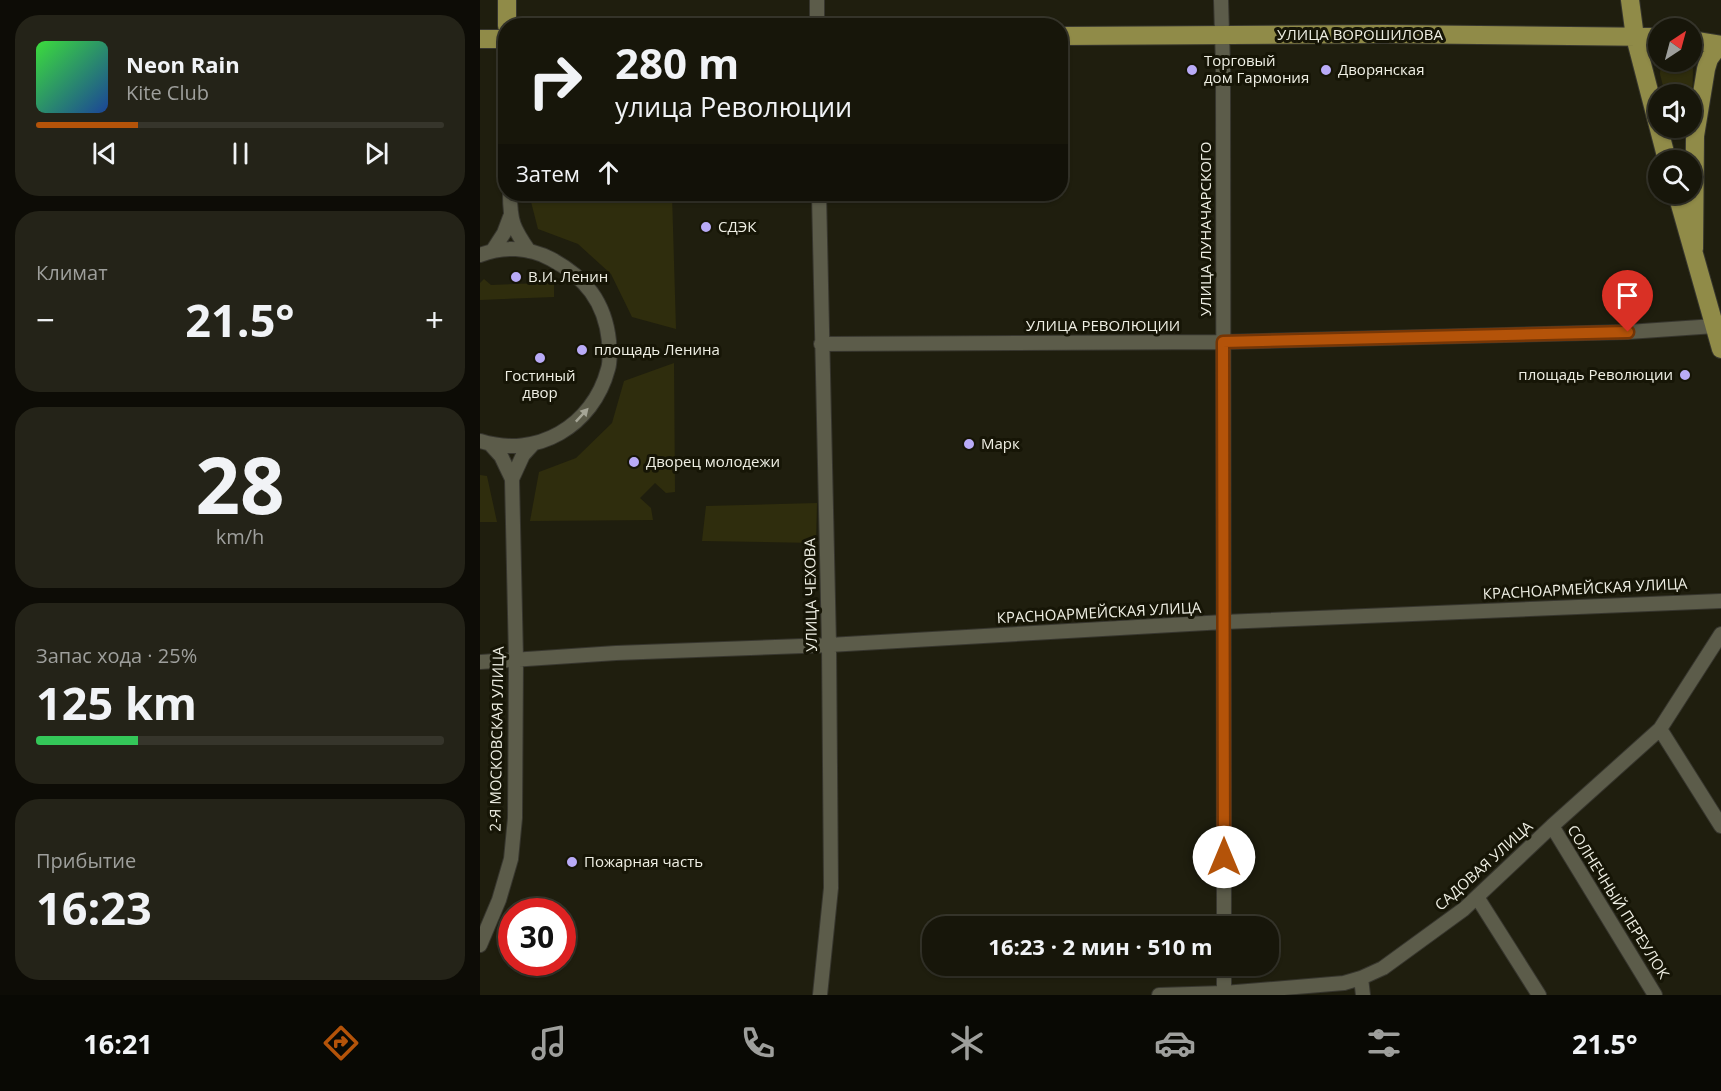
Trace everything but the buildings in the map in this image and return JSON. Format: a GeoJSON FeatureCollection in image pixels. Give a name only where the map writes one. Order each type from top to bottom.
{"type":"FeatureCollection","features":[{"type":"Feature","properties":{"kind":"main road"},"geometry":{"type":"LineString","coordinates":[[507,0],[507,18]]}},
{"type":"Feature","properties":{"kind":"main road"},"geometry":{"type":"LineString","coordinates":[[1630,0],[1635,37],[1648,90]]}},
{"type":"Feature","properties":{"kind":"main road","name":"УЛИЦА ВОРОШИЛОВА"},"geometry":{"type":"LineString","coordinates":[[1068,36],[1385,34],[1648,37]]}},
{"type":"Feature","properties":{"kind":"main road"},"geometry":{"type":"LineString","coordinates":[[480,39],[498,39]]}},
{"type":"Feature","properties":{"kind":"main road"},"geometry":{"type":"LineString","coordinates":[[1702,42],[1720,45],[1709,59],[1702,93]]}},
{"type":"Feature","properties":{"kind":"main road"},"geometry":{"type":"LineString","coordinates":[[1660,138],[1681,145],[1693,138]]}},
{"type":"Feature","properties":{"kind":"main road"},"geometry":{"type":"LineString","coordinates":[[1660,138],[1664,150]]}},
{"type":"Feature","properties":{"kind":"main road"},"geometry":{"type":"LineString","coordinates":[[1694,249],[1695,138]]}},
{"type":"Feature","properties":{"kind":"main road"},"geometry":{"type":"LineString","coordinates":[[1680,204],[1721,349]]}},
{"type":"Feature","properties":{"kind":"street"},"geometry":{"type":"LineString","coordinates":[[817,0],[817,18]]}},
{"type":"Feature","properties":{"kind":"street","name":"УЛИЦА ЛУНАЧАРСКОГО"},"geometry":{"type":"LineString","coordinates":[[1221,0],[1224,916]]}},
{"type":"Feature","properties":{"kind":"street"},"geometry":{"type":"LineString","coordinates":[[486,252],[504,233],[510,217],[510,201]]}},
{"type":"Feature","properties":{"kind":"street","name":"УЛИЦА ЧЕХОВА"},"geometry":{"type":"LineString","coordinates":[[819,201],[829,645],[831,888],[820,995]]}},
{"type":"Feature","properties":{"kind":"street"},"geometry":{"type":"LineString","coordinates":[[510,217],[529,251]]}},
{"type":"Feature","properties":{"kind":"street"},"geometry":{"type":"LineString","coordinates":[[486,252],[512,249],[529,251],[544,255],[568,268],[584,282],[596,298],[607,326],[609,350],[608,369],[598,393],[587,411],[571,426],[552,438],[533,444],[512,447],[486,443]]}},
{"type":"Feature","properties":{"kind":"street","name":"УЛИЦА РЕВОЛЮЦИИ"},"geometry":{"type":"LineString","coordinates":[[821,344],[1223,342],[1628,332],[1715,326]]}},
{"type":"Feature","properties":{"kind":"street"},"geometry":{"type":"LineString","coordinates":[[486,443],[501,456],[512,479]]}},
{"type":"Feature","properties":{"kind":"street"},"geometry":{"type":"LineString","coordinates":[[512,479],[523,455],[533,444]]}},
{"type":"Feature","properties":{"kind":"street","name":"2-Я МОСКОВСКАЯ УЛИЦА"},"geometry":{"type":"LineString","coordinates":[[480,945],[499,900],[510,859],[514,818],[516,659],[512,479]]}},
{"type":"Feature","properties":{"kind":"street","name":"КРАСНОАРМЕЙСКАЯ УЛИЦА"},"geometry":{"type":"LineString","coordinates":[[480,662],[1224,622],[1721,601]]}},
{"type":"Feature","properties":{"kind":"street","name":"САДОВАЯ УЛИЦА"},"geometry":{"type":"LineString","coordinates":[[1159,995],[1224,994],[1344,983],[1383,968],[1464,909],[1660,729],[1721,634]]}},
{"type":"Feature","properties":{"kind":"street"},"geometry":{"type":"LineString","coordinates":[[1660,729],[1721,826]]}},
{"type":"Feature","properties":{"kind":"street","name":"СОЛНЕЧНЫЙ ПЕРЕУЛОК"},"geometry":{"type":"LineString","coordinates":[[1552,826],[1655,995]]}},
{"type":"Feature","properties":{"kind":"street"},"geometry":{"type":"LineString","coordinates":[[1477,897],[1539,995]]}},
{"type":"Feature","properties":{"kind":"street"},"geometry":{"type":"LineString","coordinates":[[1224,976],[1224,994]]}},
{"type":"Feature","properties":{"kind":"street"},"geometry":{"type":"LineString","coordinates":[[1361,978],[1364,995]]}},
{"type":"Feature","properties":{"kind":"shaded area"},"geometry":{"type":"Polygon","coordinates":[[[1660,72],[1693,72],[1693,84],[1662,84],[1660,72]]]}},
{"type":"Feature","properties":{"kind":"shaded area"},"geometry":{"type":"Polygon","coordinates":[[[531,201],[672,201],[676,329],[632,317],[611,274],[578,244],[538,229],[531,201]]]}},
{"type":"Feature","properties":{"kind":"shaded area"},"geometry":{"type":"Polygon","coordinates":[[[547,277],[554,282],[554,297],[480,300],[480,283],[484,279],[491,285],[541,283],[547,277]]]}},
{"type":"Feature","properties":{"kind":"shaded area"},"geometry":{"type":"Polygon","coordinates":[[[674,363],[675,492],[666,493],[655,483],[640,498],[651,508],[653,520],[530,521],[539,472],[576,458],[612,423],[624,381],[674,363]]]}},
{"type":"Feature","properties":{"kind":"shaded area"},"geometry":{"type":"Polygon","coordinates":[[[480,475],[487,476],[497,522],[480,522],[480,475]]]}},
{"type":"Feature","properties":{"kind":"shaded area"},"geometry":{"type":"Polygon","coordinates":[[[817,503],[816,543],[702,541],[706,506],[817,503]]]}},
{"type":"Feature","properties":{"kind":"place","name":"Торговый дом Гармония"},"geometry":{"type":"Point","coordinates":[1192,70]}},
{"type":"Feature","properties":{"kind":"place","name":"Дворянская"},"geometry":{"type":"Point","coordinates":[1326,70]}},
{"type":"Feature","properties":{"kind":"place","name":"СДЭК"},"geometry":{"type":"Point","coordinates":[706,227]}},
{"type":"Feature","properties":{"kind":"place","name":"В.И. Ленин"},"geometry":{"type":"Point","coordinates":[516,277]}},
{"type":"Feature","properties":{"kind":"place","name":"площадь Ленина"},"geometry":{"type":"Point","coordinates":[582,350]}},
{"type":"Feature","properties":{"kind":"place","name":"Гостиный двор"},"geometry":{"type":"Point","coordinates":[540,358]}},
{"type":"Feature","properties":{"kind":"place","name":"площадь Революции"},"geometry":{"type":"Point","coordinates":[1685,375]}},
{"type":"Feature","properties":{"kind":"place","name":"Марк"},"geometry":{"type":"Point","coordinates":[969,444]}},
{"type":"Feature","properties":{"kind":"place","name":"Дворец молодежи"},"geometry":{"type":"Point","coordinates":[634,462]}},
{"type":"Feature","properties":{"kind":"place","name":"Пожарная часть"},"geometry":{"type":"Point","coordinates":[572,862]}},
{"type":"Feature","properties":{"kind":"route"},"geometry":{"type":"LineString","coordinates":[[1224,857],[1223,342],[1628,332]]}}]}
